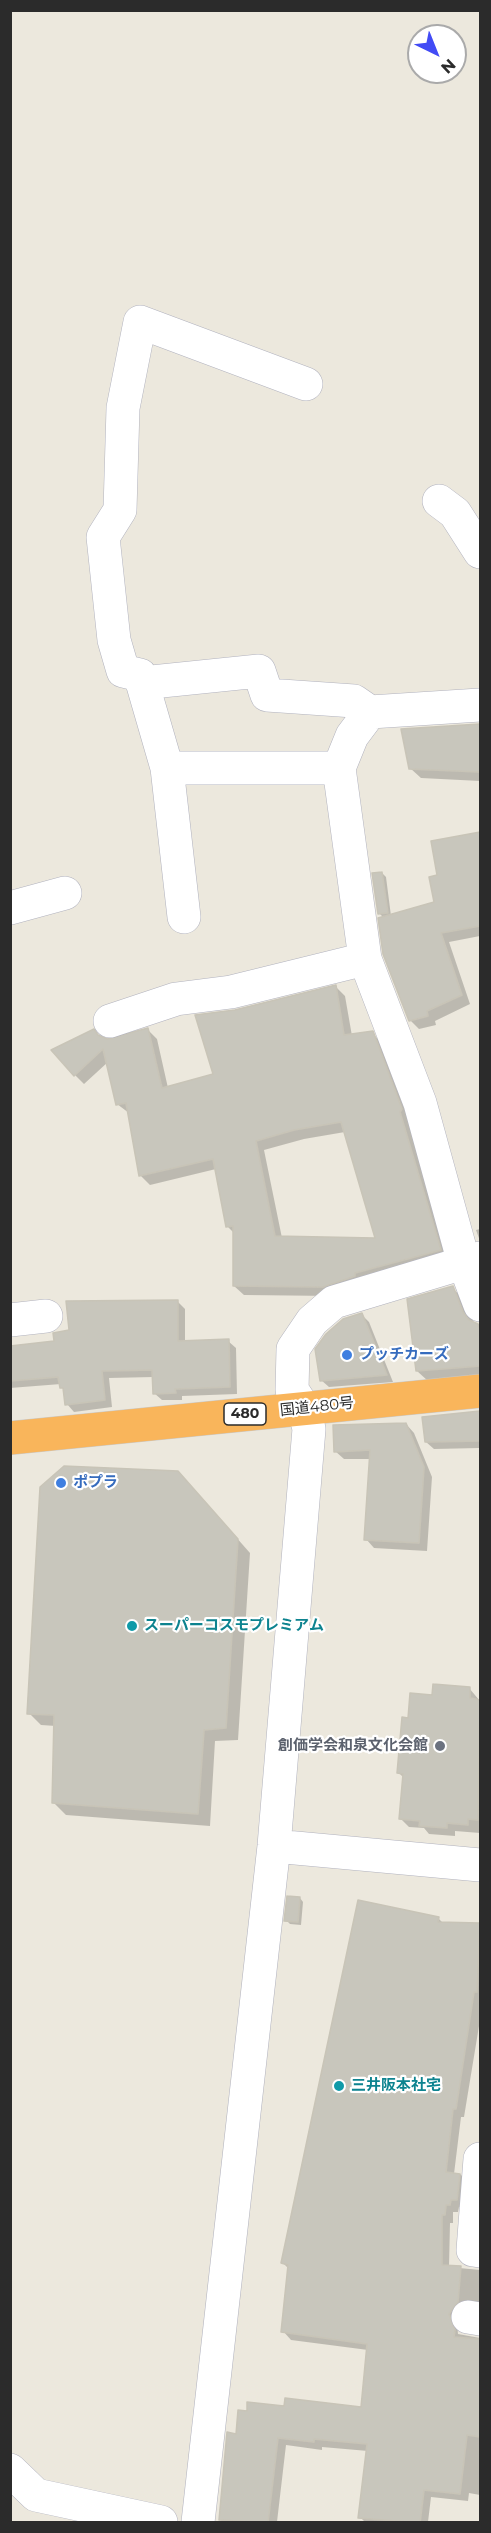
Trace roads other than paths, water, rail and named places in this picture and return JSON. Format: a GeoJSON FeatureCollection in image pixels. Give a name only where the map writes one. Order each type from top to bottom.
{"type":"FeatureCollection","features":[{"type":"Feature","properties":{"kind":"highway","name":"国道480号"},"geometry":{"type":"LineString","coordinates":[[10,1438],[480,1391]]}},
{"type":"Feature","properties":{"kind":"street"},"geometry":{"type":"LineString","coordinates":[[184,917],[167,768],[140,675],[123,671],[114,640],[104,537],[120,510],[123,408],[140,322],[306,384]]}},
{"type":"Feature","properties":{"kind":"street"},"geometry":{"type":"LineString","coordinates":[[439,501],[456,513],[480,552]]}},
{"type":"Feature","properties":{"kind":"street"},"geometry":{"type":"LineString","coordinates":[[142,683],[259,671],[267,695],[354,701],[370,712],[480,705]]}},
{"type":"Feature","properties":{"kind":"street"},"geometry":{"type":"LineString","coordinates":[[370,712],[352,736],[339,768],[365,959],[420,1103],[472,1260],[480,1305]]}},
{"type":"Feature","properties":{"kind":"street"},"geometry":{"type":"LineString","coordinates":[[167,768],[339,768]]}},
{"type":"Feature","properties":{"kind":"street"},"geometry":{"type":"LineString","coordinates":[[10,908],[65,893]]}},
{"type":"Feature","properties":{"kind":"street"},"geometry":{"type":"LineString","coordinates":[[110,1021],[176,999],[231,992],[365,959]]}},
{"type":"Feature","properties":{"kind":"street"},"geometry":{"type":"LineString","coordinates":[[198,2523],[274,1846],[309,1429],[304,1408],[292,1390],[293,1349],[312,1321],[334,1302],[472,1260]]}},
{"type":"Feature","properties":{"kind":"street"},"geometry":{"type":"LineString","coordinates":[[10,1320],[46,1316]]}},
{"type":"Feature","properties":{"kind":"street"},"geometry":{"type":"LineString","coordinates":[[274,1846],[480,1865]]}},
{"type":"Feature","properties":{"kind":"street"},"geometry":{"type":"LineString","coordinates":[[480,2159],[473,2250],[480,2251]]}},
{"type":"Feature","properties":{"kind":"street"},"geometry":{"type":"LineString","coordinates":[[10,2470],[36,2495],[161,2523]]}},
{"type":"Feature","properties":{"kind":"place","name":"プッチカーズ"},"geometry":{"type":"Point","coordinates":[347,1355]}},
{"type":"Feature","properties":{"kind":"place","name":"ポプラ"},"geometry":{"type":"Point","coordinates":[61,1483]}},
{"type":"Feature","properties":{"kind":"place","name":"スーパーコスモプレミアム"},"geometry":{"type":"Point","coordinates":[132,1626]}},
{"type":"Feature","properties":{"kind":"place","name":"創価学会和泉文化会館"},"geometry":{"type":"Point","coordinates":[440,1746]}},
{"type":"Feature","properties":{"kind":"place","name":"三井阪本社宅"},"geometry":{"type":"Point","coordinates":[339,2086]}}]}
